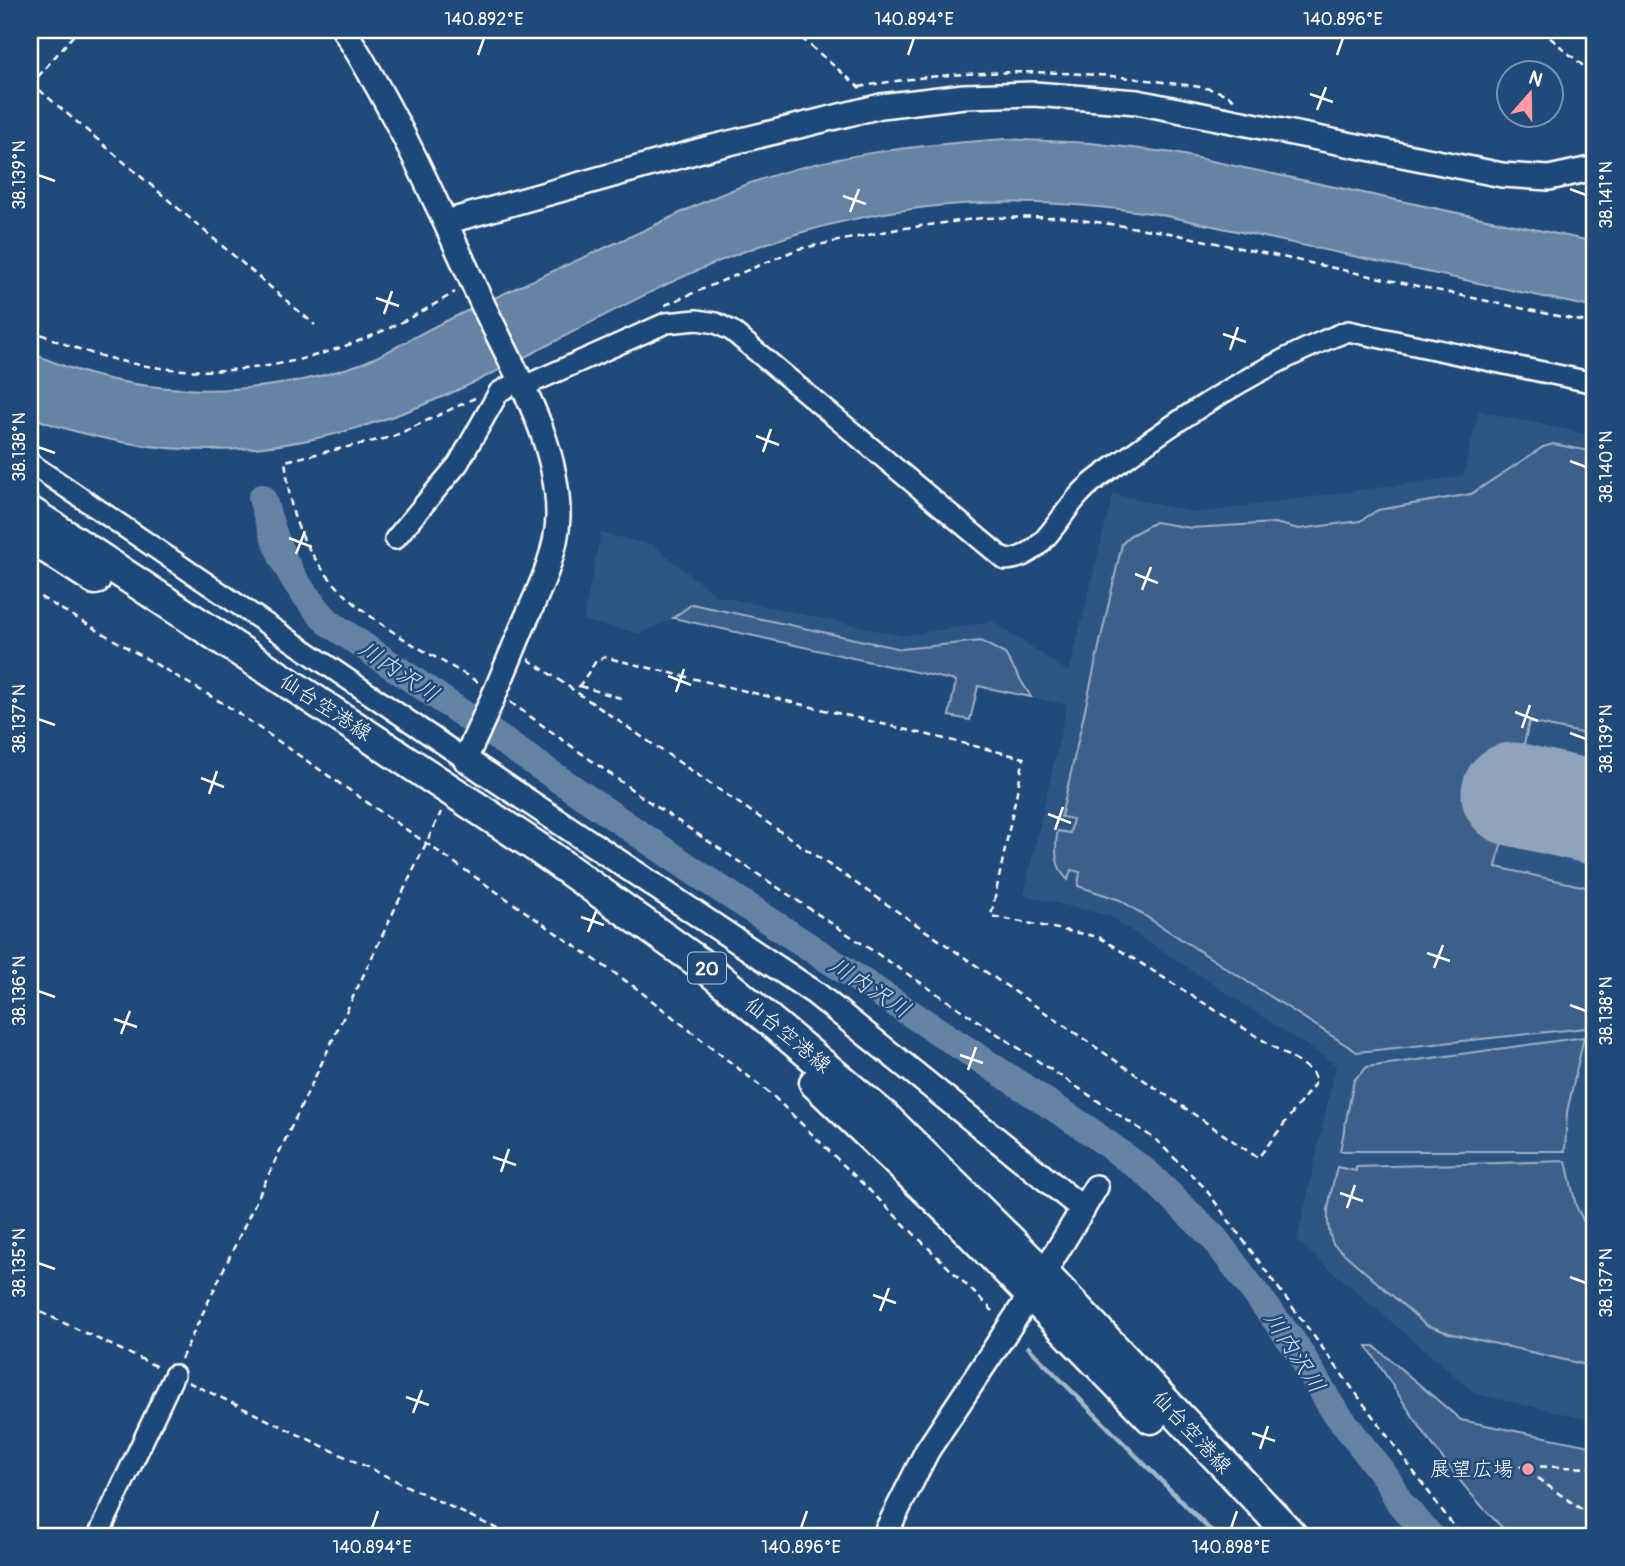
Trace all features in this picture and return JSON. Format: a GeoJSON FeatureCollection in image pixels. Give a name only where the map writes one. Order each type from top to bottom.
{"type":"FeatureCollection","features":[{"type":"Feature","properties":{"kind":"main road","name":"仙台空港線"},"geometry":{"type":"LineString","coordinates":[[30,512],[535,846],[708,969],[886,1117],[1266,1536]]}},
{"type":"Feature","properties":{"kind":"main road","name":"仙台空港線"},"geometry":{"type":"LineString","coordinates":[[30,537],[442,808],[674,968],[822,1089],[1037,1284],[1292,1536]]}},
{"type":"Feature","properties":{"kind":"street"},"geometry":{"type":"LineString","coordinates":[[344,30],[372,74],[446,222],[514,384],[549,455],[556,486],[558,520],[547,566],[467,754]]}},
{"type":"Feature","properties":{"kind":"street"},"geometry":{"type":"LineString","coordinates":[[446,222],[709,148],[881,106],[964,96],[1092,96],[1137,102],[1502,175],[1549,178],[1595,168]]}},
{"type":"Feature","properties":{"kind":"street"},"geometry":{"type":"LineString","coordinates":[[394,539],[458,464],[514,384],[666,323],[697,320],[716,323],[732,331],[1004,560],[1019,560],[1035,550],[1082,491],[1232,386],[1309,346],[1348,331],[1595,383]]}},
{"type":"Feature","properties":{"kind":"street"},"geometry":{"type":"LineString","coordinates":[[30,463],[467,754],[815,993],[1083,1209]]}},
{"type":"Feature","properties":{"kind":"street"},"geometry":{"type":"LineString","coordinates":[[884,1536],[927,1451],[1037,1284],[1096,1187]]}},
{"type":"Feature","properties":{"kind":"street"},"geometry":{"type":"LineString","coordinates":[[98,1536],[174,1375]]}},
{"type":"Feature","properties":{"kind":"path"},"geometry":{"type":"LineString","coordinates":[[78,30],[30,84],[314,325]]}},
{"type":"Feature","properties":{"kind":"path"},"geometry":{"type":"LineString","coordinates":[[792,30],[881,106]]}},
{"type":"Feature","properties":{"kind":"path"},"geometry":{"type":"LineString","coordinates":[[1541,30],[1595,76]]}},
{"type":"Feature","properties":{"kind":"path"},"geometry":{"type":"LineString","coordinates":[[666,323],[659,307],[798,249],[898,229],[970,220],[1061,217],[1165,232],[1595,324]]}},
{"type":"Feature","properties":{"kind":"path"},"geometry":{"type":"LineString","coordinates":[[30,328],[78,349],[157,370],[249,370],[285,364],[367,338],[422,313],[473,284]]}},
{"type":"Feature","properties":{"kind":"path"},"geometry":{"type":"LineString","coordinates":[[514,384],[469,399],[392,437],[285,461],[294,516],[311,555],[332,585],[386,628],[494,695],[645,799],[1155,1139],[1204,1187],[1461,1536]]}},
{"type":"Feature","properties":{"kind":"path"},"geometry":{"type":"LineString","coordinates":[[30,591],[226,705],[426,846],[636,988],[772,1095],[1008,1326]]}},
{"type":"Feature","properties":{"kind":"path"},"geometry":{"type":"LineString","coordinates":[[513,650],[1258,1158],[1316,1082],[1312,1070],[1099,937],[991,916],[1024,758],[604,657],[596,661],[576,691]]}},
{"type":"Feature","properties":{"kind":"path"},"geometry":{"type":"LineString","coordinates":[[580,686],[624,699]]}},
{"type":"Feature","properties":{"kind":"path"},"geometry":{"type":"LineString","coordinates":[[174,1375],[442,808]]}},
{"type":"Feature","properties":{"kind":"path"},"geometry":{"type":"LineString","coordinates":[[30,1307],[512,1536]]}},
{"type":"Feature","properties":{"kind":"path"},"geometry":{"type":"LineString","coordinates":[[1595,1468],[1520,1466],[1595,1519]]}},
{"type":"Feature","properties":{"kind":"shaded area"},"geometry":{"type":"Polygon","coordinates":[[[1005,139],[1091,143],[1174,153],[1595,242],[1595,308],[1157,214],[1060,204],[965,204],[872,215],[825,226],[738,254],[624,305],[477,381],[421,406],[311,440],[256,448],[201,450],[145,446],[88,435],[30,417],[30,352],[69,368],[110,379],[194,390],[237,389],[320,376],[371,360],[494,298],[704,202],[776,174],[840,158],[939,144],[1005,139]]]}},
{"type":"Feature","properties":{"kind":"shaded area"},"geometry":{"type":"Polygon","coordinates":[[[1479,411],[1595,436],[1595,1421],[1476,1394],[1297,1241],[1336,1065],[1109,916],[1024,895],[1067,705],[978,686],[970,720],[949,716],[956,681],[673,618],[641,634],[583,620],[601,533],[653,545],[715,595],[903,636],[992,621],[1069,672],[1113,494],[1196,513],[1463,476],[1479,411]]]}},
{"type":"Feature","properties":{"kind":"shaded area"},"geometry":{"type":"Polygon","coordinates":[[[1553,444],[1595,452],[1595,736],[1529,722],[1496,867],[1595,889],[1595,985],[1586,1028],[1357,1052],[1120,900],[1078,886],[1080,872],[1071,870],[1068,880],[1057,859],[1057,834],[1058,831],[1070,833],[1073,819],[1061,817],[1122,544],[1129,536],[1155,522],[1191,528],[1275,523],[1299,529],[1360,521],[1378,510],[1471,494],[1543,447],[1553,444]]]}},
{"type":"Feature","properties":{"kind":"shaded area"},"geometry":{"type":"Polygon","coordinates":[[[692,604],[901,649],[981,641],[1005,654],[1031,697],[978,686],[970,720],[949,716],[956,681],[673,618],[692,604]]]}},
{"type":"Feature","properties":{"kind":"shaded area"},"geometry":{"type":"Polygon","coordinates":[[[1584,1037],[1567,1112],[1565,1151],[1340,1151],[1354,1080],[1367,1067],[1584,1037]]]}},
{"type":"Feature","properties":{"kind":"shaded area"},"geometry":{"type":"Polygon","coordinates":[[[1566,1161],[1576,1206],[1595,1244],[1595,1367],[1449,1333],[1426,1325],[1333,1244],[1328,1215],[1337,1167],[1356,1171],[1356,1167],[1566,1161]]]}},
{"type":"Feature","properties":{"kind":"shaded area"},"geometry":{"type":"Polygon","coordinates":[[[1367,1346],[1374,1346],[1461,1420],[1595,1447],[1595,1536],[1511,1536],[1451,1470],[1367,1346]]]}},
{"type":"Feature","properties":{"kind":"waterway","name":"川内沢川"},"geometry":{"type":"LineString","coordinates":[[262,498],[286,565],[303,593],[328,622],[698,874],[1087,1129],[1147,1173],[1214,1238],[1297,1348],[1331,1406],[1387,1479],[1400,1503],[1430,1536]]}},
{"type":"Feature","properties":{"kind":"waterway"},"geometry":{"type":"LineString","coordinates":[[1028,1347],[1216,1536]]}},
{"type":"Feature","properties":{"kind":"runway"},"geometry":{"type":"LineString","coordinates":[[1513,794],[1595,813]]}},
{"type":"Feature","properties":{"kind":"place","name":"展望広場"},"geometry":{"type":"Point","coordinates":[1528,1469]}}]}
